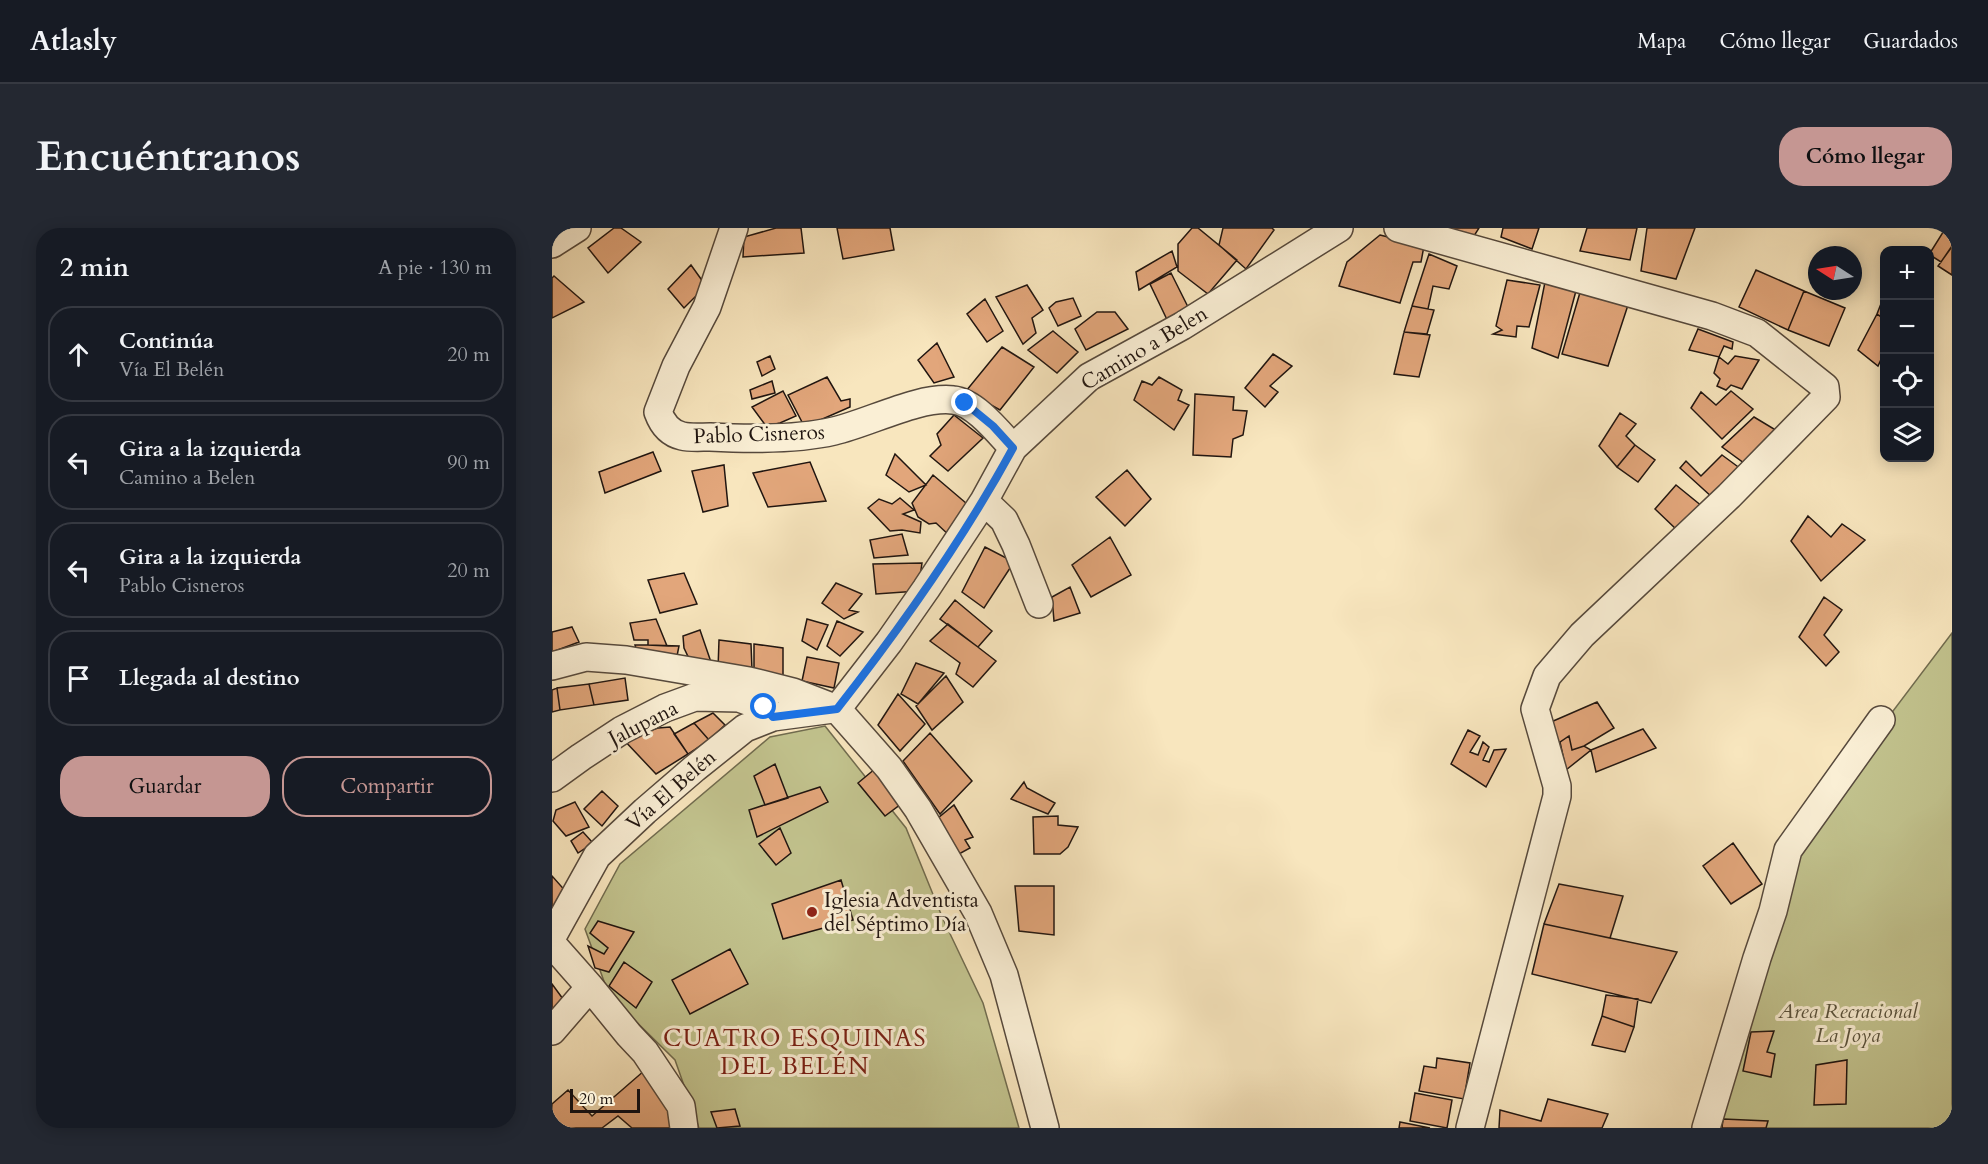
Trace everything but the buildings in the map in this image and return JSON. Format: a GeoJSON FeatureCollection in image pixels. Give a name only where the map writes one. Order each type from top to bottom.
{"type":"FeatureCollection","features":[{"type":"Feature","properties":{"kind":"street"},"geometry":{"type":"LineString","coordinates":[[552,244],[577,228]]}},
{"type":"Feature","properties":{"kind":"street","name":"Pablo Cisneros"},"geometry":{"type":"LineString","coordinates":[[734,228],[707,307],[676,366],[658,412],[663,426],[681,436],[782,437],[832,432],[920,403],[952,400],[965,403],[993,426],[1013,448]]}},
{"type":"Feature","properties":{"kind":"street","name":"Camino a Belen"},"geometry":{"type":"LineString","coordinates":[[837,709],[889,642],[984,501],[1013,448],[1089,376],[1182,326],[1339,228]]}},
{"type":"Feature","properties":{"kind":"street"},"geometry":{"type":"LineString","coordinates":[[1398,228],[1712,316],[1757,333],[1825,387],[1826,392],[1826,397],[1729,496],[1582,635],[1547,676],[1535,709],[1557,786],[1557,796],[1470,1128]]}},
{"type":"Feature","properties":{"kind":"street"},"geometry":{"type":"LineString","coordinates":[[984,501],[1004,520],[1039,604]]}},
{"type":"Feature","properties":{"kind":"street"},"geometry":{"type":"LineString","coordinates":[[552,666],[586,657],[626,660],[749,681],[793,692],[837,709],[889,768],[918,809],[978,913],[1004,975],[1045,1128]]}},
{"type":"Feature","properties":{"kind":"street","name":"Jalupana"},"geometry":{"type":"LineString","coordinates":[[552,778],[622,730],[665,708],[695,697],[739,698],[764,707],[773,717]]}},
{"type":"Feature","properties":{"kind":"street","name":"Vía El Belén"},"geometry":{"type":"LineString","coordinates":[[552,937],[597,856],[645,811],[745,728],[773,717],[837,709]]}},
{"type":"Feature","properties":{"kind":"street"},"geometry":{"type":"LineString","coordinates":[[1706,1128],[1773,911],[1788,850],[1881,720]]}},
{"type":"Feature","properties":{"kind":"street"},"geometry":{"type":"LineString","coordinates":[[552,944],[645,1052],[681,1106],[684,1128]]}},
{"type":"Feature","properties":{"kind":"street"},"geometry":{"type":"LineString","coordinates":[[552,1031],[590,987]]}},
{"type":"Feature","properties":{"kind":"green space","name":"Area Recracional La Joya"},"geometry":{"type":"Polygon","coordinates":[[[1952,633],[1952,1128],[1710,1128],[1788,850],[1952,633]]]}},
{"type":"Feature","properties":{"kind":"green space"},"geometry":{"type":"Polygon","coordinates":[[[825,726],[906,828],[943,919],[983,1003],[1019,1128],[699,1128],[675,1060],[609,995],[585,929],[620,864],[770,737],[825,726]]]}},
{"type":"Feature","properties":{"kind":"place","name":"Iglesia Adventista del Séptimo Día"},"geometry":{"type":"Point","coordinates":[812,912]}},
{"type":"Feature","properties":{"kind":"district","name":"CUATRO ESQUINAS DEL BELÉN"},"geometry":{"type":"Point","coordinates":[795,1052]}},
{"type":"Feature","properties":{"kind":"route"},"geometry":{"type":"LineString","coordinates":[[764,707],[773,717],[837,709],[889,642],[926,589],[984,501],[1013,448],[993,426],[965,403]]}}]}
